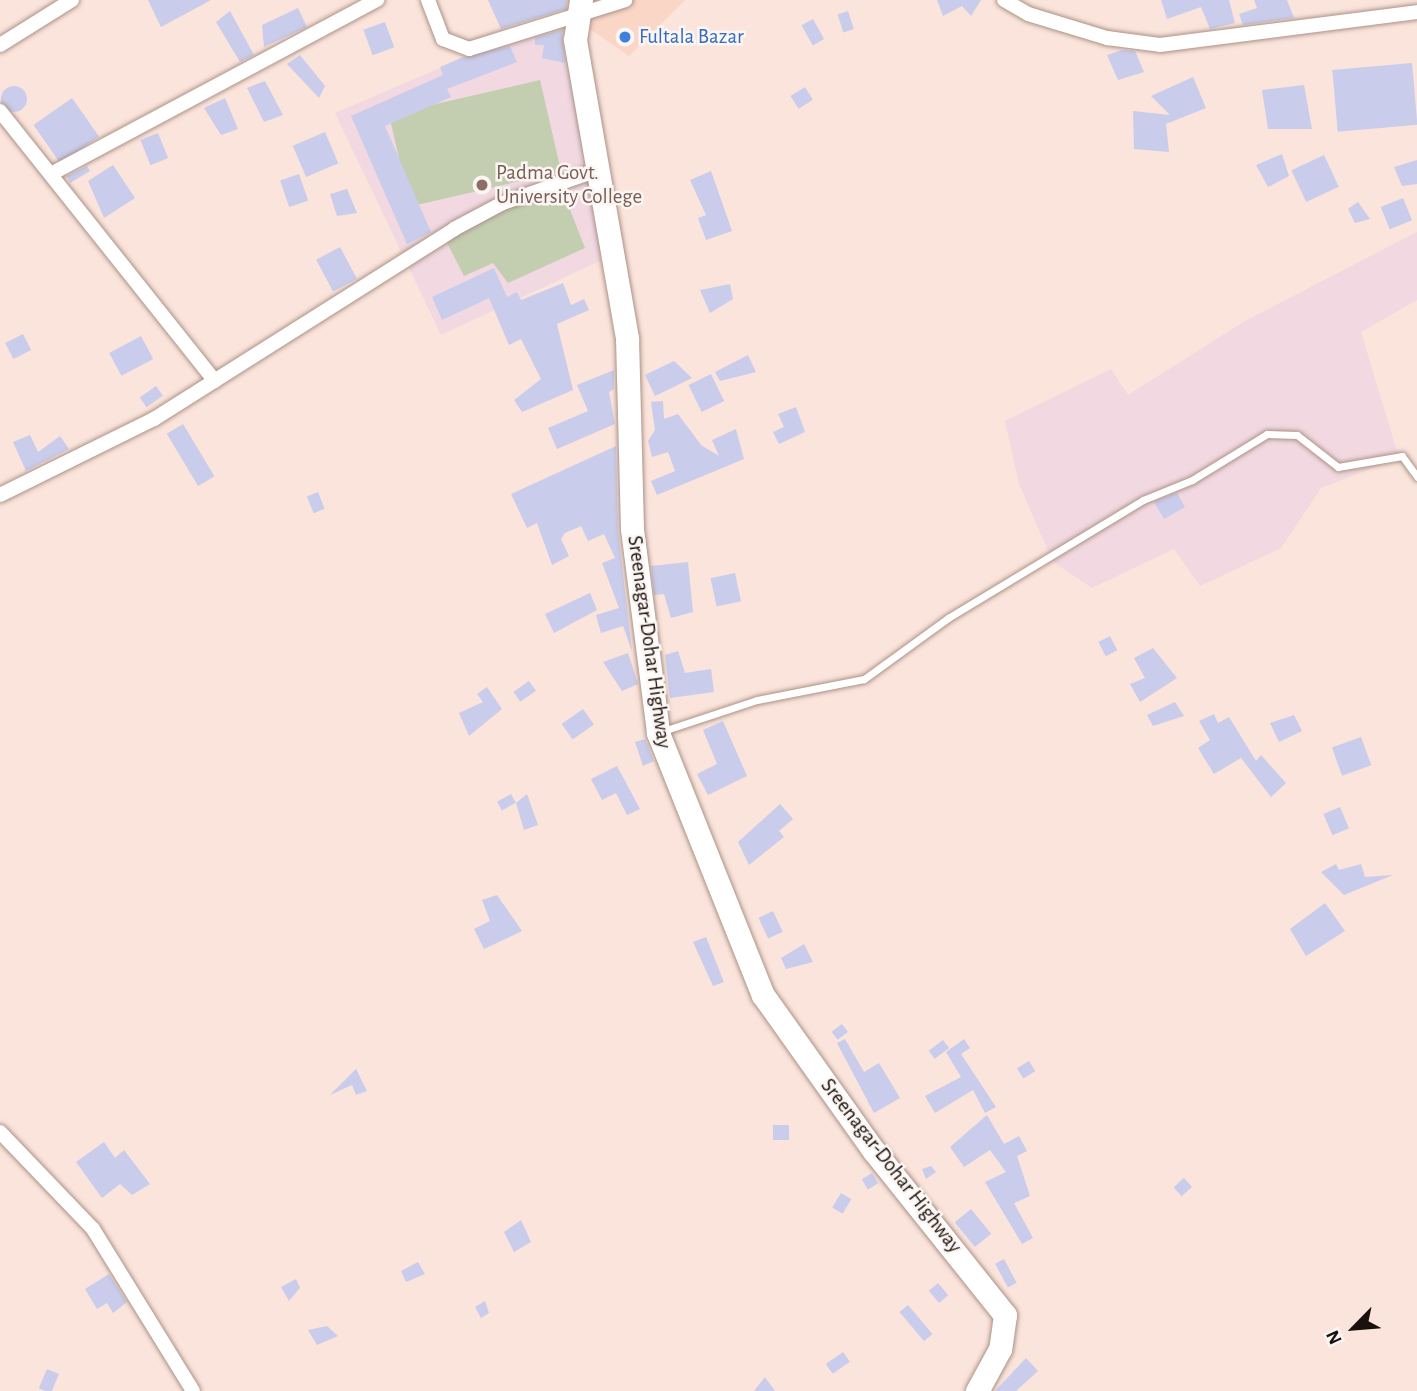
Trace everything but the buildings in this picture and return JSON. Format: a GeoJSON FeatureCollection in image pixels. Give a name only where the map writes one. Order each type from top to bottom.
{"type":"FeatureCollection","features":[{"type":"Feature","properties":{"kind":"main road","name":"Sreenagar-Dohar Highway"},"geometry":{"type":"LineString","coordinates":[[580,5],[575,40],[626,338],[632,529],[658,733],[763,995],[874,1151],[1005,1315],[1000,1349],[977,1391]]}},
{"type":"Feature","properties":{"kind":"street"},"geometry":{"type":"LineString","coordinates":[[0,45],[72,0]]}},
{"type":"Feature","properties":{"kind":"street"},"geometry":{"type":"LineString","coordinates":[[51,174],[377,0]]}},
{"type":"Feature","properties":{"kind":"street"},"geometry":{"type":"LineString","coordinates":[[428,0],[443,39],[469,49],[580,5],[625,0]]}},
{"type":"Feature","properties":{"kind":"street"},"geometry":{"type":"LineString","coordinates":[[1003,0],[1028,14],[1107,38],[1160,45],[1417,12]]}},
{"type":"Feature","properties":{"kind":"street"},"geometry":{"type":"LineString","coordinates":[[0,111],[215,381]]}},
{"type":"Feature","properties":{"kind":"street"},"geometry":{"type":"LineString","coordinates":[[0,495],[154,419],[454,229],[503,203],[598,170]]}},
{"type":"Feature","properties":{"kind":"street"},"geometry":{"type":"LineString","coordinates":[[0,1132],[93,1229],[193,1391]]}},
{"type":"Feature","properties":{"kind":"lane"},"geometry":{"type":"LineString","coordinates":[[658,733],[757,700],[864,679],[948,618],[1143,500],[1192,480],[1267,434],[1297,435],[1338,467],[1402,456],[1417,477]]}},
{"type":"Feature","properties":{"kind":"shaded area","name":"Fultala Bazar"},"geometry":{"type":"Polygon","coordinates":[[[548,0],[685,0],[629,56],[548,0]]]}},
{"type":"Feature","properties":{"kind":"shaded area","name":"Padma Govt. University College"},"geometry":{"type":"Polygon","coordinates":[[[561,16],[608,257],[441,335],[335,113],[561,16]]]}},
{"type":"Feature","properties":{"kind":"shaded area"},"geometry":{"type":"Polygon","coordinates":[[[1417,232],[1417,300],[1361,332],[1399,458],[1321,488],[1281,548],[1200,586],[1174,549],[1092,588],[1053,562],[1019,484],[1005,421],[1111,369],[1128,395],[1245,321],[1417,232]]]}},
{"type":"Feature","properties":{"kind":"green space"},"geometry":{"type":"Polygon","coordinates":[[[540,80],[561,172],[410,206],[389,115],[540,80]]]}},
{"type":"Feature","properties":{"kind":"green space"},"geometry":{"type":"Polygon","coordinates":[[[560,184],[585,248],[508,283],[493,263],[464,276],[445,239],[560,184]]]}},
{"type":"Feature","properties":{"kind":"place","name":"Fultala Bazar"},"geometry":{"type":"Point","coordinates":[625,37]}},
{"type":"Feature","properties":{"kind":"place","name":"Padma Govt. University College"},"geometry":{"type":"Point","coordinates":[482,185]}}]}
